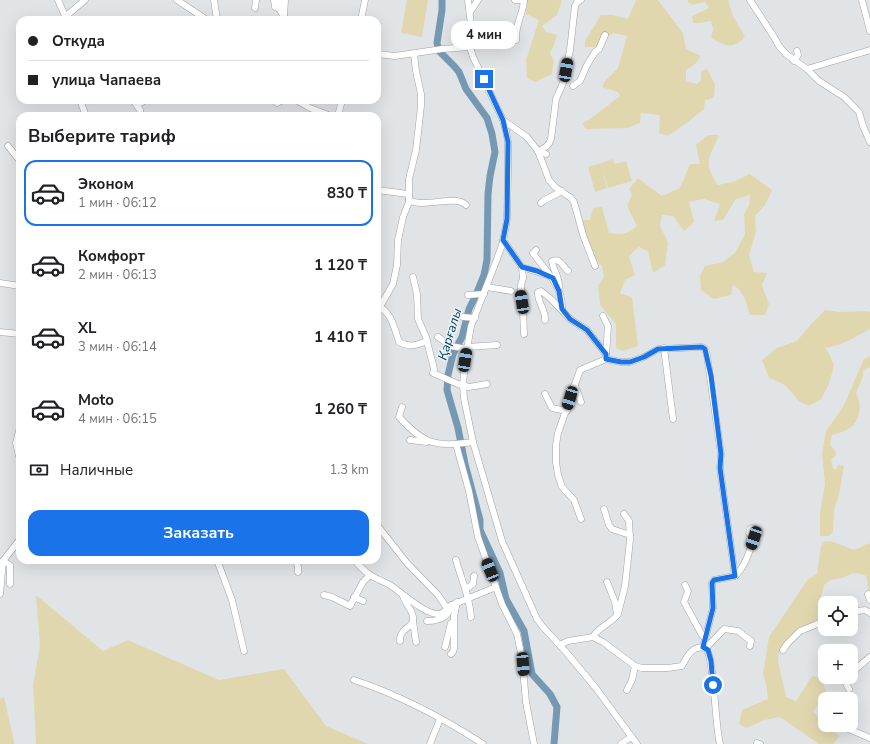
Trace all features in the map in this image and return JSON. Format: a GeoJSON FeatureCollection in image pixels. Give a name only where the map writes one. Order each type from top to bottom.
{"type":"FeatureCollection","features":[{"type":"Feature","properties":{"kind":"street"},"geometry":{"type":"LineString","coordinates":[[58,0],[65,16]]}},
{"type":"Feature","properties":{"kind":"street"},"geometry":{"type":"LineString","coordinates":[[68,16],[84,0]]}},
{"type":"Feature","properties":{"kind":"street"},"geometry":{"type":"LineString","coordinates":[[177,0],[201,16]]}},
{"type":"Feature","properties":{"kind":"street"},"geometry":{"type":"LineString","coordinates":[[214,0],[216,16]]}},
{"type":"Feature","properties":{"kind":"street"},"geometry":{"type":"LineString","coordinates":[[255,8],[256,0]]}},
{"type":"Feature","properties":{"kind":"street"},"geometry":{"type":"LineString","coordinates":[[274,0],[275,6],[280,9]]}},
{"type":"Feature","properties":{"kind":"street"},"geometry":{"type":"LineString","coordinates":[[280,0],[280,9],[283,16]]}},
{"type":"Feature","properties":{"kind":"street"},"geometry":{"type":"LineString","coordinates":[[285,0],[285,16]]}},
{"type":"Feature","properties":{"kind":"street"},"geometry":{"type":"LineString","coordinates":[[362,16],[365,0]]}},
{"type":"Feature","properties":{"kind":"street"},"geometry":{"type":"LineString","coordinates":[[468,0],[473,42],[470,47],[471,52],[503,120],[508,142],[508,171],[507,219],[503,240],[487,287],[476,294],[469,317],[471,326],[462,385],[466,412],[473,442],[502,541],[536,619],[595,687],[637,744]]}},
{"type":"Feature","properties":{"kind":"street"},"geometry":{"type":"LineString","coordinates":[[470,12],[478,0]]}},
{"type":"Feature","properties":{"kind":"street"},"geometry":{"type":"LineString","coordinates":[[515,0],[524,0],[518,22],[516,40]]}},
{"type":"Feature","properties":{"kind":"street"},"geometry":{"type":"LineString","coordinates":[[538,150],[549,144],[556,99],[562,86],[570,50],[575,6],[577,2],[581,0]]}},
{"type":"Feature","properties":{"kind":"street"},"geometry":{"type":"LineString","coordinates":[[750,0],[779,46],[786,54],[807,69],[819,81],[844,97],[855,108],[870,142]]}},
{"type":"Feature","properties":{"kind":"street"},"geometry":{"type":"LineString","coordinates":[[862,0],[870,32]]}},
{"type":"Feature","properties":{"kind":"street"},"geometry":{"type":"LineString","coordinates":[[562,86],[576,86],[595,52],[599,49],[605,35]]}},
{"type":"Feature","properties":{"kind":"street"},"geometry":{"type":"LineString","coordinates":[[381,54],[395,56],[433,50],[470,47]]}},
{"type":"Feature","properties":{"kind":"street"},"geometry":{"type":"LineString","coordinates":[[807,69],[870,50]]}},
{"type":"Feature","properties":{"kind":"street"},"geometry":{"type":"LineString","coordinates":[[794,61],[798,55],[797,51]]}},
{"type":"Feature","properties":{"kind":"street"},"geometry":{"type":"LineString","coordinates":[[381,304],[390,291],[394,279],[397,265],[398,240],[408,197],[409,179],[416,150],[421,94],[414,54]]}},
{"type":"Feature","properties":{"kind":"street"},"geometry":{"type":"LineString","coordinates":[[303,104],[320,112]]}},
{"type":"Feature","properties":{"kind":"street"},"geometry":{"type":"LineString","coordinates":[[503,120],[527,137],[538,150],[546,154]]}},
{"type":"Feature","properties":{"kind":"street"},"geometry":{"type":"LineString","coordinates":[[8,146],[16,156]]}},
{"type":"Feature","properties":{"kind":"street"},"geometry":{"type":"LineString","coordinates":[[538,150],[549,180],[555,187],[574,202],[583,235],[595,266]]}},
{"type":"Feature","properties":{"kind":"street"},"geometry":{"type":"LineString","coordinates":[[381,191],[408,197],[411,202],[424,204],[432,202],[457,202],[464,203],[466,205]]}},
{"type":"Feature","properties":{"kind":"street"},"geometry":{"type":"LineString","coordinates":[[541,204],[543,201],[562,191]]}},
{"type":"Feature","properties":{"kind":"street"},"geometry":{"type":"LineString","coordinates":[[503,240],[522,267],[523,278],[521,294],[524,311],[524,334]]}},
{"type":"Feature","properties":{"kind":"street"},"geometry":{"type":"LineString","coordinates":[[536,250],[533,253],[553,278],[559,291]]}},
{"type":"Feature","properties":{"kind":"street"},"geometry":{"type":"LineString","coordinates":[[562,309],[558,276],[552,261],[558,260],[568,271]]}},
{"type":"Feature","properties":{"kind":"street"},"geometry":{"type":"LineString","coordinates":[[522,267],[537,271],[553,278]]}},
{"type":"Feature","properties":{"kind":"street"},"geometry":{"type":"LineString","coordinates":[[413,277],[417,294],[418,319],[427,341],[434,369],[433,373],[469,387],[487,384]]}},
{"type":"Feature","properties":{"kind":"street"},"geometry":{"type":"LineString","coordinates":[[0,283],[16,285]]}},
{"type":"Feature","properties":{"kind":"street"},"geometry":{"type":"LineString","coordinates":[[487,287],[511,291]]}},
{"type":"Feature","properties":{"kind":"street"},"geometry":{"type":"LineString","coordinates":[[545,320],[546,316],[538,298],[538,292],[541,291],[562,309],[570,319],[587,330],[606,357],[621,362],[630,362],[644,357],[658,349],[702,347],[705,349],[721,454],[720,468],[735,576]]}},
{"type":"Feature","properties":{"kind":"street"},"geometry":{"type":"LineString","coordinates":[[381,309],[387,312],[391,319],[399,342],[414,346],[427,341]]}},
{"type":"Feature","properties":{"kind":"street"},"geometry":{"type":"LineString","coordinates":[[603,316],[608,326],[606,357]]}},
{"type":"Feature","properties":{"kind":"street"},"geometry":{"type":"LineString","coordinates":[[0,332],[16,334]]}},
{"type":"Feature","properties":{"kind":"street"},"geometry":{"type":"LineString","coordinates":[[438,338],[455,347],[467,348],[497,345]]}},
{"type":"Feature","properties":{"kind":"street"},"geometry":{"type":"LineString","coordinates":[[664,348],[673,419]]}},
{"type":"Feature","properties":{"kind":"street"},"geometry":{"type":"LineString","coordinates":[[581,519],[574,500],[562,487],[558,475],[556,445],[558,433],[567,411],[580,370],[606,357]]}},
{"type":"Feature","properties":{"kind":"street"},"geometry":{"type":"LineString","coordinates":[[574,386],[581,402]]}},
{"type":"Feature","properties":{"kind":"street"},"geometry":{"type":"LineString","coordinates":[[545,394],[552,408],[567,411]]}},
{"type":"Feature","properties":{"kind":"street"},"geometry":{"type":"LineString","coordinates":[[402,407],[398,417],[428,442]]}},
{"type":"Feature","properties":{"kind":"street"},"geometry":{"type":"LineString","coordinates":[[410,440],[439,444],[473,442]]}},
{"type":"Feature","properties":{"kind":"street"},"geometry":{"type":"LineString","coordinates":[[457,444],[469,491],[478,538],[502,604],[517,634],[520,644],[526,702],[534,744]]}},
{"type":"Feature","properties":{"kind":"street"},"geometry":{"type":"LineString","coordinates":[[604,509],[609,525],[612,528],[630,535]]}},
{"type":"Feature","properties":{"kind":"street"},"geometry":{"type":"LineString","coordinates":[[560,645],[595,631],[617,615],[625,586],[630,535],[629,521],[624,514]]}},
{"type":"Feature","properties":{"kind":"street"},"geometry":{"type":"LineString","coordinates":[[381,529],[407,563],[438,594],[452,605],[455,612],[454,648],[451,654]]}},
{"type":"Feature","properties":{"kind":"street"},"geometry":{"type":"LineString","coordinates":[[704,647],[713,608],[712,583],[714,580],[735,576],[739,572],[754,538]]}},
{"type":"Feature","properties":{"kind":"street"},"geometry":{"type":"LineString","coordinates":[[0,594],[3,561],[16,544]]}},
{"type":"Feature","properties":{"kind":"street"},"geometry":{"type":"LineString","coordinates":[[456,560],[469,598],[471,617]]}},
{"type":"Feature","properties":{"kind":"street"},"geometry":{"type":"LineString","coordinates":[[3,561],[10,564],[10,584]]}},
{"type":"Feature","properties":{"kind":"street"},"geometry":{"type":"LineString","coordinates":[[218,564],[232,600],[244,651]]}},
{"type":"Feature","properties":{"kind":"street"},"geometry":{"type":"LineString","coordinates":[[297,564],[298,572]]}},
{"type":"Feature","properties":{"kind":"street"},"geometry":{"type":"LineString","coordinates":[[358,564],[370,575],[390,585],[404,596],[434,614],[445,612],[452,605],[496,587]]}},
{"type":"Feature","properties":{"kind":"street"},"geometry":{"type":"LineString","coordinates":[[324,595],[332,597],[350,606],[363,582],[370,575]]}},
{"type":"Feature","properties":{"kind":"street"},"geometry":{"type":"LineString","coordinates":[[466,590],[473,584],[474,576]]}},
{"type":"Feature","properties":{"kind":"street"},"geometry":{"type":"LineString","coordinates":[[608,582],[615,602],[617,615]]}},
{"type":"Feature","properties":{"kind":"street"},"geometry":{"type":"LineString","coordinates":[[685,585],[688,591],[684,602],[705,638]]}},
{"type":"Feature","properties":{"kind":"street"},"geometry":{"type":"LineString","coordinates":[[404,596],[412,613],[416,642]]}},
{"type":"Feature","properties":{"kind":"street"},"geometry":{"type":"LineString","coordinates":[[354,597],[363,601]]}},
{"type":"Feature","properties":{"kind":"street"},"geometry":{"type":"LineString","coordinates":[[427,621],[435,621],[446,616],[449,614],[452,605]]}},
{"type":"Feature","properties":{"kind":"street"},"geometry":{"type":"LineString","coordinates":[[858,611],[865,610],[870,613]]}},
{"type":"Feature","properties":{"kind":"street"},"geometry":{"type":"LineString","coordinates":[[445,647],[455,612]]}},
{"type":"Feature","properties":{"kind":"street"},"geometry":{"type":"LineString","coordinates":[[400,641],[401,634],[413,621]]}},
{"type":"Feature","properties":{"kind":"street"},"geometry":{"type":"LineString","coordinates":[[783,650],[800,631],[818,624]]}},
{"type":"Feature","properties":{"kind":"street"},"geometry":{"type":"LineString","coordinates":[[595,631],[603,642],[635,666],[642,668],[668,668],[682,666],[689,653],[704,647],[724,629],[738,631],[751,641],[750,646]]}},
{"type":"Feature","properties":{"kind":"street"},"geometry":{"type":"LineString","coordinates":[[704,647],[708,650],[711,661],[716,725],[720,744]]}},
{"type":"Feature","properties":{"kind":"street"},"geometry":{"type":"LineString","coordinates":[[858,667],[870,657]]}},
{"type":"Feature","properties":{"kind":"street"},"geometry":{"type":"LineString","coordinates":[[627,690],[632,680],[635,666]]}},
{"type":"Feature","properties":{"kind":"street"},"geometry":{"type":"LineString","coordinates":[[354,680],[398,697],[483,744]]}},
{"type":"Feature","properties":{"kind":"street"},"geometry":{"type":"LineString","coordinates":[[847,684],[848,689]]}},
{"type":"Feature","properties":{"kind":"street"},"geometry":{"type":"LineString","coordinates":[[430,744],[440,720]]}},
{"type":"Feature","properties":{"kind":"street"},"geometry":{"type":"LineString","coordinates":[[856,732],[870,738]]}},
{"type":"Feature","properties":{"kind":"street"},"geometry":{"type":"LineString","coordinates":[[621,744],[631,737]]}},
{"type":"Feature","properties":{"kind":"shaded area"},"geometry":{"type":"Polygon","coordinates":[[[407,0],[428,0],[422,37],[401,33],[407,0]]]}},
{"type":"Feature","properties":{"kind":"shaded area"},"geometry":{"type":"Polygon","coordinates":[[[527,0],[562,0],[557,15],[542,26],[546,32],[557,35],[550,53],[554,61],[552,74],[535,82],[527,78],[526,60],[539,20],[526,14],[527,0]]]}},
{"type":"Feature","properties":{"kind":"shaded area"},"geometry":{"type":"Polygon","coordinates":[[[636,0],[658,0],[683,33],[686,49],[701,56],[695,64],[686,70],[686,81],[697,84],[701,80],[701,71],[707,69],[715,84],[714,98],[705,100],[704,109],[668,136],[659,133],[660,115],[641,113],[640,123],[627,128],[586,129],[582,124],[620,96],[618,92],[602,87],[605,81],[618,68],[627,36],[613,33],[596,47],[585,47],[585,41],[601,15],[613,15],[628,19],[636,0]]]}},
{"type":"Feature","properties":{"kind":"shaded area"},"geometry":{"type":"Polygon","coordinates":[[[688,0],[728,0],[733,16],[745,37],[737,44],[733,45],[725,45],[711,38],[713,29],[711,21],[693,23],[692,16],[709,8],[705,2],[692,5],[688,2],[688,0]]]}},
{"type":"Feature","properties":{"kind":"shaded area"},"geometry":{"type":"Polygon","coordinates":[[[708,135],[719,135],[709,160],[710,171],[718,185],[733,182],[750,174],[772,190],[765,205],[755,216],[756,232],[749,255],[754,272],[767,273],[762,285],[769,304],[765,315],[750,315],[742,294],[733,285],[731,295],[714,299],[701,290],[700,275],[705,266],[723,262],[735,253],[745,234],[744,214],[749,205],[750,195],[736,199],[723,220],[714,221],[720,204],[704,199],[689,202],[694,222],[684,231],[673,216],[662,215],[660,226],[668,242],[665,265],[653,273],[648,251],[639,247],[629,256],[635,275],[625,280],[620,293],[632,297],[638,346],[623,351],[616,348],[616,324],[600,305],[598,286],[604,277],[602,266],[591,257],[579,220],[590,220],[593,208],[602,207],[609,233],[624,233],[633,229],[637,226],[627,206],[632,195],[629,189],[638,178],[662,196],[680,188],[690,164],[700,164],[696,145],[708,135]]]}},
{"type":"Feature","properties":{"kind":"shaded area"},"geometry":{"type":"Polygon","coordinates":[[[613,159],[615,165],[626,161],[632,181],[608,188],[602,170],[607,188],[595,192],[588,167],[613,159]]]}},
{"type":"Feature","properties":{"kind":"shaded area"},"geometry":{"type":"Polygon","coordinates":[[[825,310],[839,312],[868,311],[870,312],[870,329],[844,343],[825,348],[830,355],[834,366],[829,384],[821,399],[809,406],[800,402],[785,385],[769,378],[762,360],[777,348],[797,341],[825,310]]]}},
{"type":"Feature","properties":{"kind":"shaded area"},"geometry":{"type":"Polygon","coordinates":[[[870,356],[870,367],[863,371],[863,376],[856,393],[860,407],[858,416],[854,424],[848,429],[832,435],[830,445],[835,451],[836,455],[831,460],[833,468],[836,470],[838,465],[844,466],[839,495],[834,510],[833,532],[829,536],[820,536],[820,513],[825,484],[822,454],[826,431],[843,407],[864,359],[870,356]]]}},
{"type":"Feature","properties":{"kind":"shaded area"},"geometry":{"type":"Polygon","coordinates":[[[825,541],[834,542],[854,550],[870,543],[870,598],[866,575],[853,573],[842,578],[831,580],[824,585],[821,596],[818,596],[818,619],[806,625],[787,639],[779,651],[778,658],[786,697],[796,701],[812,676],[818,677],[818,684],[823,684],[826,692],[818,692],[818,705],[813,711],[818,717],[818,732],[834,732],[840,736],[833,744],[819,744],[780,717],[765,720],[746,728],[739,724],[742,710],[768,699],[763,674],[769,637],[808,579],[817,574],[821,546],[825,541]]]}},
{"type":"Feature","properties":{"kind":"shaded area"},"geometry":{"type":"Polygon","coordinates":[[[36,595],[103,651],[128,640],[219,680],[284,669],[326,726],[368,744],[36,744],[33,685],[40,646],[36,595]]]}},
{"type":"Feature","properties":{"kind":"shaded area"},"geometry":{"type":"Polygon","coordinates":[[[4,697],[14,744],[0,744],[0,699],[4,697]]]}},
{"type":"Feature","properties":{"kind":"waterway","name":"Қарғалы"},"geometry":{"type":"LineString","coordinates":[[442,0],[437,43],[439,51],[459,72],[466,89],[487,118],[492,134],[495,152],[488,194],[487,260],[484,275],[469,309],[462,337],[453,354],[448,375],[447,390],[458,428],[465,464],[480,520],[480,530],[500,573],[506,599],[524,631],[532,674],[550,694],[557,707],[554,744]]}},
{"type":"Feature","properties":{"kind":"route"},"geometry":{"type":"LineString","coordinates":[[484,79],[503,120],[508,142],[507,219],[503,240],[522,267],[537,271],[553,278],[559,291],[562,309],[570,319],[587,330],[593,336],[606,354],[606,359],[630,362],[644,357],[658,349],[702,347],[705,349],[711,376],[721,454],[720,468],[735,576],[714,580],[712,583],[712,618],[703,647],[708,650],[711,661],[713,685]]}}]}
